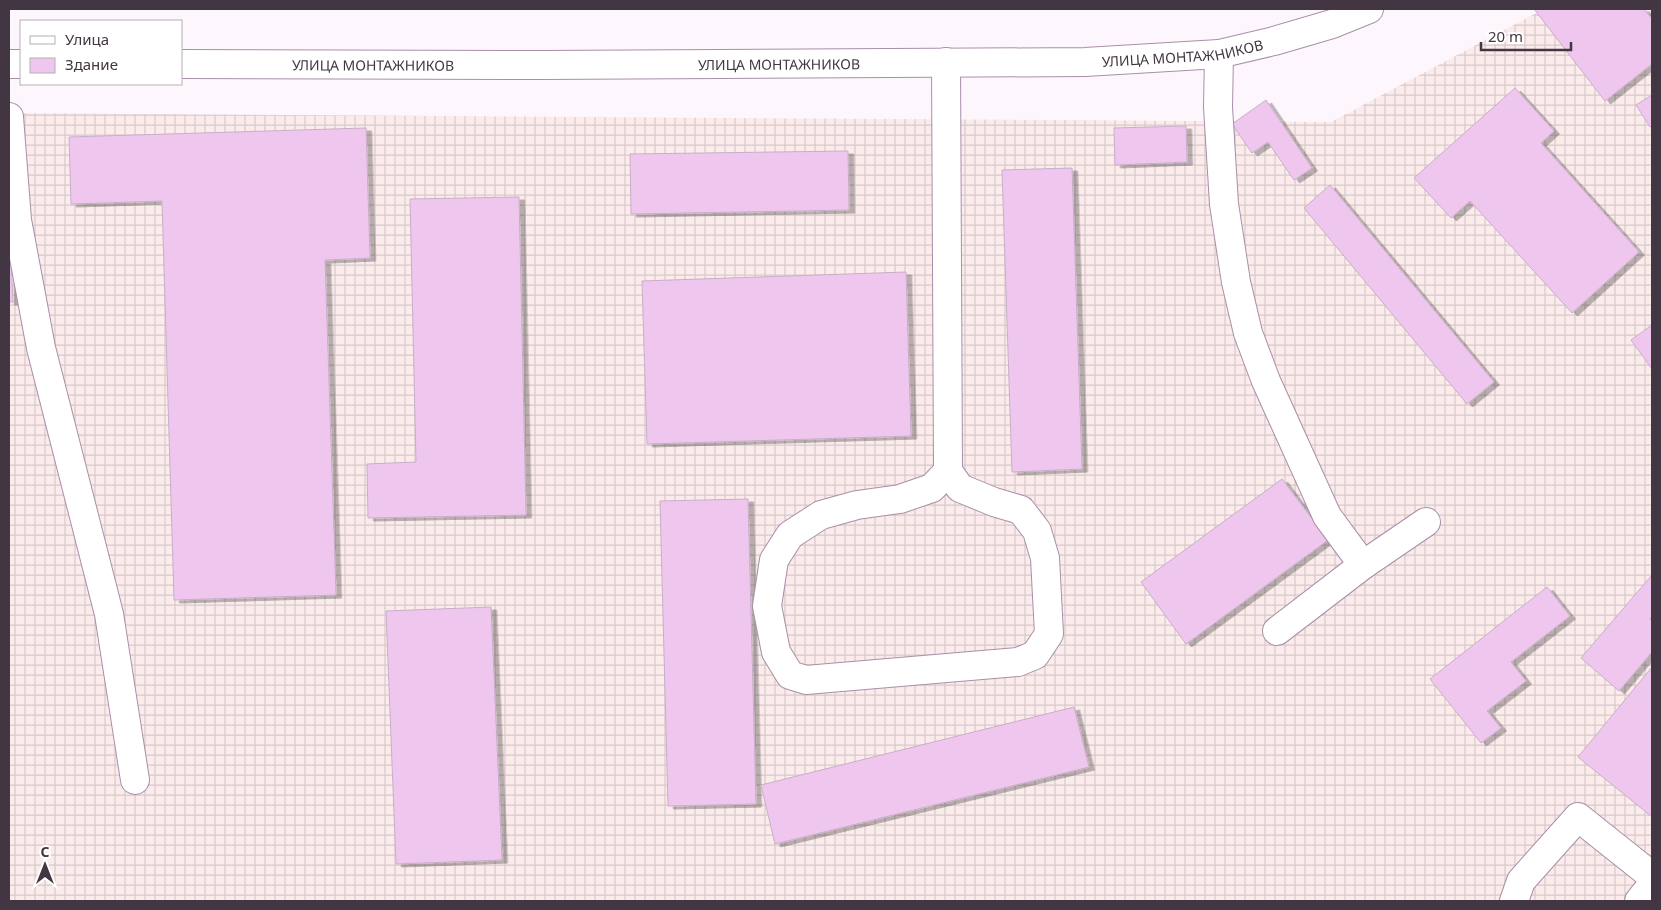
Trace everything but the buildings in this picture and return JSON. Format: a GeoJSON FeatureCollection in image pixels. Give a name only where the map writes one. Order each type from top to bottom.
{"type":"FeatureCollection","features":[{"type":"Feature","properties":{"kind":"main road","name":"УЛИЦА МОНТАЖНИКОВ"},"geometry":{"type":"LineString","coordinates":[[182,64],[542,65],[1085,62],[1219,54],[1274,41],[1332,24],[1369,9]]}},
{"type":"Feature","properties":{"kind":"main road"},"geometry":{"type":"LineString","coordinates":[[1219,54],[1218,107],[1224,204],[1236,282],[1248,333],[1266,381],[1327,516],[1363,565]]}},
{"type":"Feature","properties":{"kind":"main road"},"geometry":{"type":"LineString","coordinates":[[946,62],[948,471],[960,488],[994,502],[1021,510],[1037,531],[1045,558],[1049,634],[1035,655],[1018,662],[806,680],[790,675],[776,652],[767,606],[774,560],[790,535],[821,514],[857,505],[900,499],[932,488],[948,471]]}},
{"type":"Feature","properties":{"kind":"main road"},"geometry":{"type":"LineString","coordinates":[[9,117],[17,220],[40,348],[110,614],[135,780]]}},
{"type":"Feature","properties":{"kind":"main road"},"geometry":{"type":"LineString","coordinates":[[1276,631],[1363,565],[1426,522]]}},
{"type":"Feature","properties":{"kind":"main road"},"geometry":{"type":"LineString","coordinates":[[1514,901],[1521,881],[1578,817],[1652,876]]}},
{"type":"Feature","properties":{"kind":"main road"},"geometry":{"type":"LineString","coordinates":[[1639,901],[1652,885]]}},
{"type":"Feature","properties":{"kind":"shaded area"},"geometry":{"type":"Polygon","coordinates":[[[1544,9],[1652,9],[1652,901],[9,901],[9,113],[1331,122],[1544,9]]]}}]}
